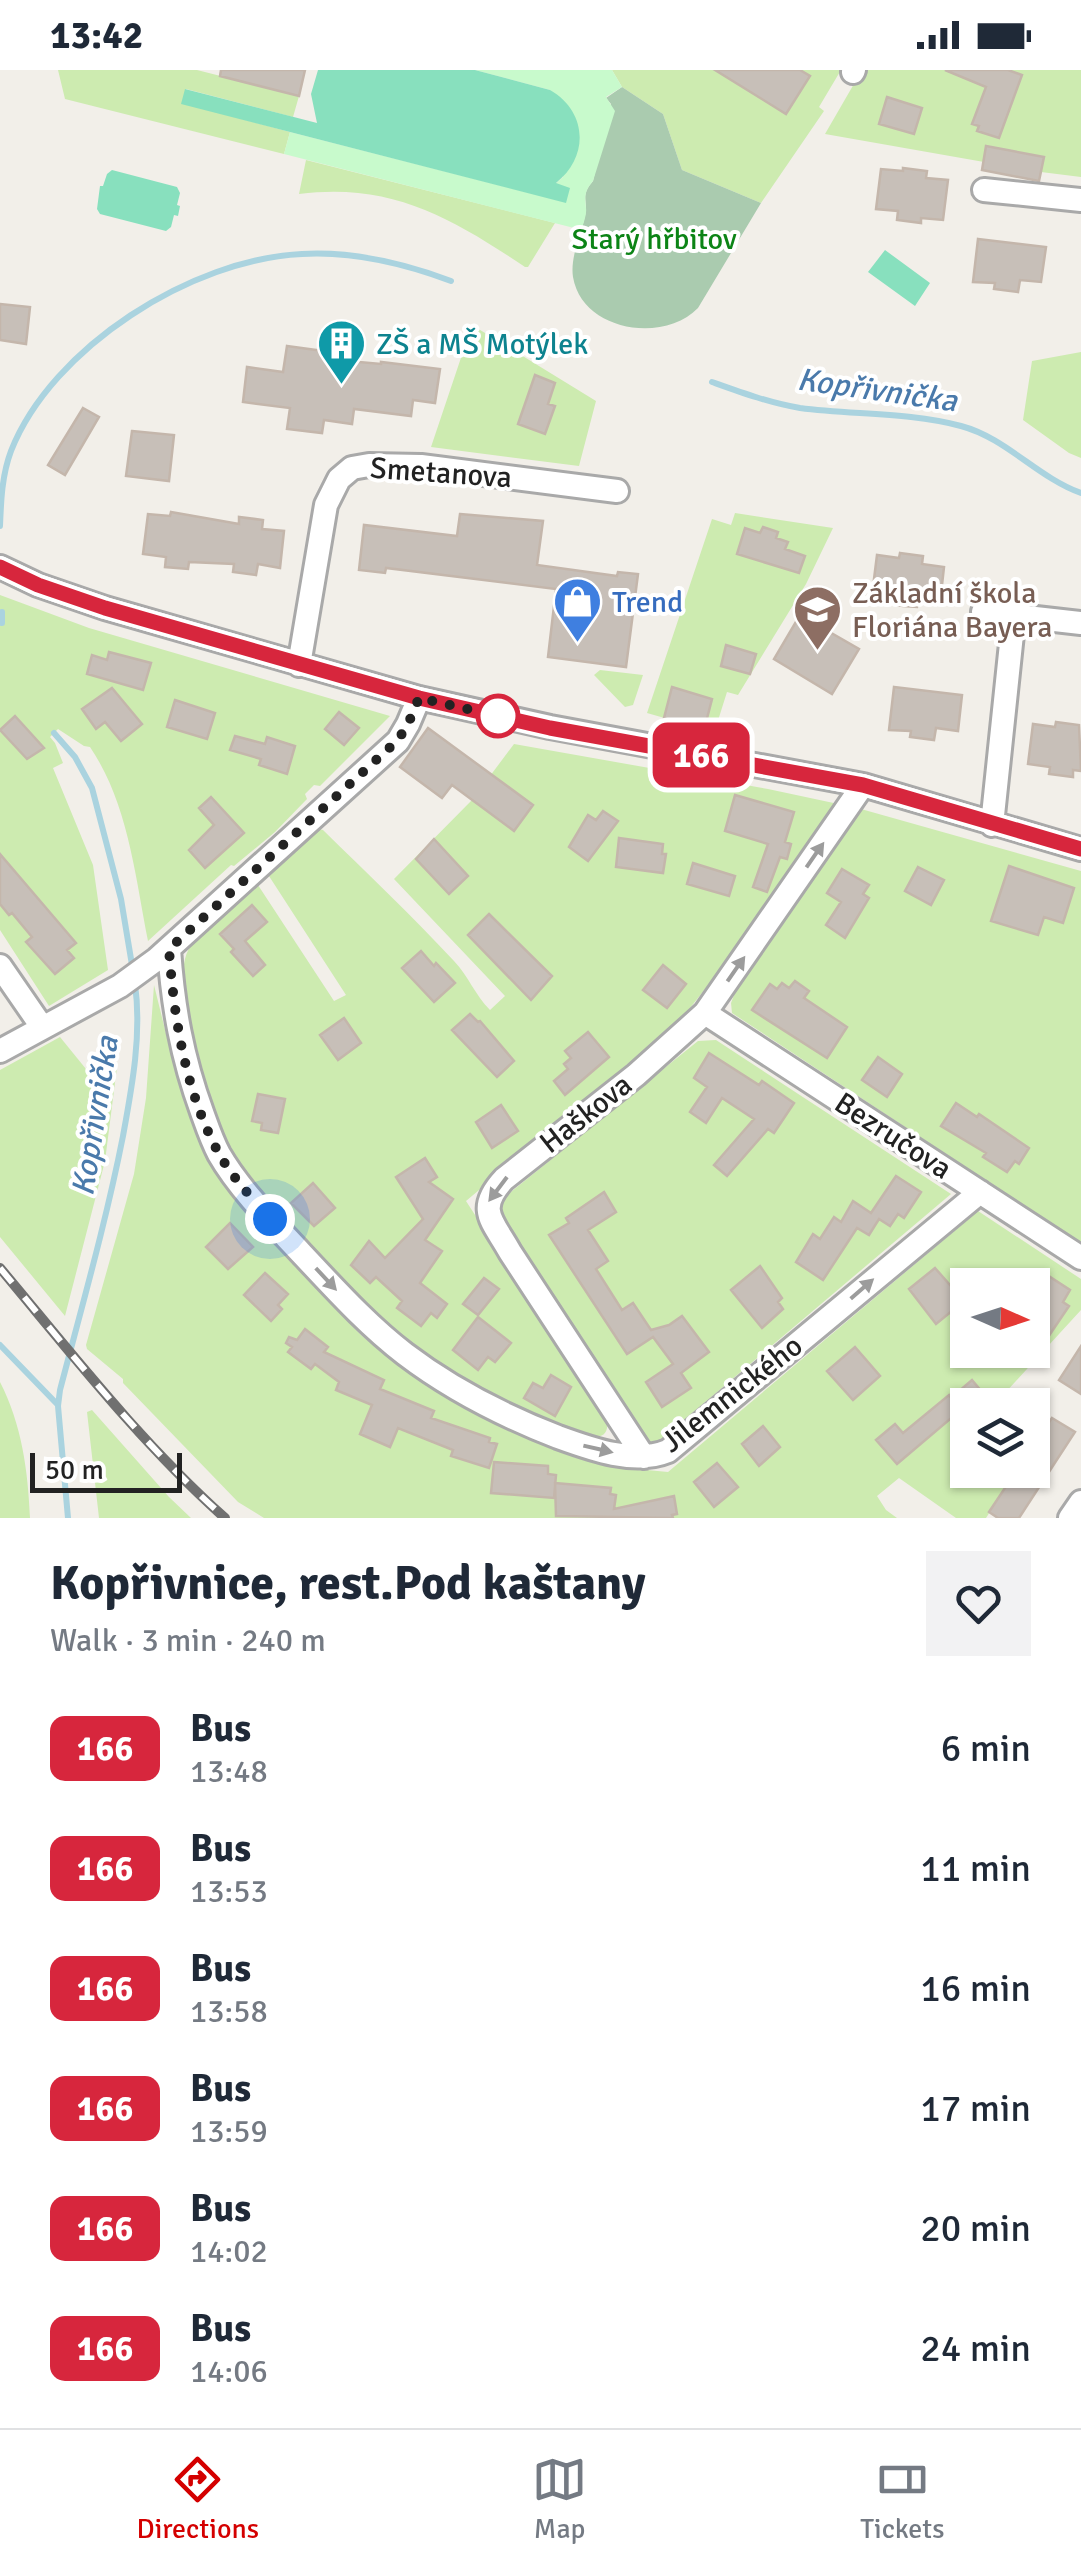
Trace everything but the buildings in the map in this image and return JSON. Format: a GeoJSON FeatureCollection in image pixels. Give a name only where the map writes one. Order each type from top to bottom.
{"type":"FeatureCollection","features":[{"type":"Feature","properties":{"kind":"street"},"geometry":{"type":"LineString","coordinates":[[984,190],[1081,200]]}},
{"type":"Feature","properties":{"kind":"street","name":"Smetanova"},"geometry":{"type":"LineString","coordinates":[[300,664],[328,497],[338,479],[352,468],[421,466],[617,491]]}},
{"type":"Feature","properties":{"kind":"street"},"geometry":{"type":"LineString","coordinates":[[0,567],[105,608],[419,698],[550,728],[863,785],[1081,849]]}},
{"type":"Feature","properties":{"kind":"street"},"geometry":{"type":"LineString","coordinates":[[983,612],[1081,622]]}},
{"type":"Feature","properties":{"kind":"street"},"geometry":{"type":"LineString","coordinates":[[992,824],[1014,616]]}},
{"type":"Feature","properties":{"kind":"street"},"geometry":{"type":"LineString","coordinates":[[0,1050],[120,986],[169,949],[398,740],[419,698]]}},
{"type":"Feature","properties":{"kind":"street","name":"Haškova"},"geometry":{"type":"LineString","coordinates":[[644,1457],[510,1252],[487,1208],[494,1190],[504,1179],[636,1076],[706,1013],[863,785]]}},
{"type":"Feature","properties":{"kind":"street","name":"Jilemnického"},"geometry":{"type":"LineString","coordinates":[[169,949],[187,1071],[210,1134],[220,1155],[285,1236],[401,1351],[454,1387],[576,1444],[644,1457],[668,1451],[980,1192]]}},
{"type":"Feature","properties":{"kind":"street"},"geometry":{"type":"LineString","coordinates":[[0,966],[42,1027]]}},
{"type":"Feature","properties":{"kind":"street","name":"Bezručova"},"geometry":{"type":"LineString","coordinates":[[706,1013],[1081,1258]]}},
{"type":"Feature","properties":{"kind":"street"},"geometry":{"type":"LineString","coordinates":[[1070,1518],[1081,1502]]}},
{"type":"Feature","properties":{"kind":"green space"},"geometry":{"type":"Polygon","coordinates":[[[58,70],[197,70],[299,96],[293,117],[186,89],[182,103],[290,132],[284,154],[65,99],[58,70]]]}},
{"type":"Feature","properties":{"kind":"green space"},"geometry":{"type":"Polygon","coordinates":[[[318,70],[475,70],[550,90],[572,110],[580,135],[574,161],[556,183],[570,188],[566,203],[181,104],[185,89],[317,123],[311,94],[318,70]]]}},
{"type":"Feature","properties":{"kind":"green space"},"geometry":{"type":"Polygon","coordinates":[[[475,70],[612,70],[622,87],[606,97],[615,111],[586,194],[582,230],[284,154],[290,132],[565,202],[555,184],[563,177],[550,90],[475,70]]]}},
{"type":"Feature","properties":{"kind":"green space"},"geometry":{"type":"Polygon","coordinates":[[[612,70],[841,70],[819,107],[824,111],[761,203],[682,170],[663,114],[622,87],[612,70]]]}},
{"type":"Feature","properties":{"kind":"green space"},"geometry":{"type":"Polygon","coordinates":[[[862,70],[1081,70],[1081,177],[1041,172],[1019,152],[987,146],[984,162],[825,134],[862,70]]]}},
{"type":"Feature","properties":{"kind":"green space","name":"Starý hřbitov"},"geometry":{"type":"Polygon","coordinates":[[[622,87],[663,114],[682,170],[761,203],[698,308],[665,326],[645,328],[607,320],[591,310],[573,277],[574,254],[586,211],[585,195],[593,181],[611,104],[606,98],[622,87]]]}},
{"type":"Feature","properties":{"kind":"green space"},"geometry":{"type":"Polygon","coordinates":[[[306,160],[555,223],[525,267],[446,219],[392,199],[363,193],[299,194],[306,160]]]}},
{"type":"Feature","properties":{"kind":"green space"},"geometry":{"type":"Polygon","coordinates":[[[112,170],[177,187],[180,206],[171,227],[166,231],[100,214],[100,186],[112,170]]]}},
{"type":"Feature","properties":{"kind":"green space"},"geometry":{"type":"Polygon","coordinates":[[[885,250],[930,283],[915,306],[868,272],[885,250]]]}},
{"type":"Feature","properties":{"kind":"green space"},"geometry":{"type":"Polygon","coordinates":[[[472,325],[596,401],[579,466],[431,447],[472,325]]]}},
{"type":"Feature","properties":{"kind":"green space"},"geometry":{"type":"Polygon","coordinates":[[[1081,352],[1081,458],[1023,420],[1032,361],[1081,352]]]}},
{"type":"Feature","properties":{"kind":"green space"},"geometry":{"type":"Polygon","coordinates":[[[735,513],[833,528],[806,584],[738,695],[727,692],[715,730],[647,713],[712,519],[731,525],[735,513]]]}},
{"type":"Feature","properties":{"kind":"green space"},"geometry":{"type":"Polygon","coordinates":[[[0,595],[89,628],[390,716],[320,786],[314,785],[305,794],[307,799],[275,832],[231,865],[148,941],[128,840],[113,792],[90,747],[58,729],[50,737],[63,763],[53,768],[93,865],[108,970],[49,1006],[0,930],[0,595]]]}},
{"type":"Feature","properties":{"kind":"green space"},"geometry":{"type":"Polygon","coordinates":[[[600,670],[643,675],[633,705],[625,707],[594,675],[600,670]]]}},
{"type":"Feature","properties":{"kind":"green space"},"geometry":{"type":"Polygon","coordinates":[[[514,744],[843,805],[679,1022],[466,1201],[606,1417],[607,1429],[602,1436],[567,1430],[448,1374],[421,1356],[358,1300],[256,1190],[226,1144],[195,1059],[184,993],[185,959],[196,938],[256,882],[334,1001],[346,995],[267,873],[315,828],[323,830],[438,944],[490,1010],[505,996],[394,879],[472,800],[514,744]]]}},
{"type":"Feature","properties":{"kind":"green space"},"geometry":{"type":"Polygon","coordinates":[[[861,809],[1081,871],[1081,1243],[732,1013],[736,990],[861,809]]]}},
{"type":"Feature","properties":{"kind":"green space"},"geometry":{"type":"Polygon","coordinates":[[[154,985],[175,1070],[206,1157],[272,1241],[361,1335],[428,1385],[508,1429],[567,1453],[626,1468],[668,1472],[978,1211],[1081,1279],[1081,1310],[1050,1344],[1050,1268],[950,1268],[950,1368],[1028,1368],[1010,1388],[950,1388],[950,1488],[1005,1488],[986,1518],[956,1518],[899,1478],[877,1496],[897,1518],[264,1518],[238,1502],[123,1379],[87,1349],[134,1174],[146,1098],[154,985]]]}},
{"type":"Feature","properties":{"kind":"green space"},"geometry":{"type":"Polygon","coordinates":[[[60,1037],[86,1069],[116,1059],[117,1067],[105,1161],[65,1316],[0,1237],[0,1070],[60,1037]]]}},
{"type":"Feature","properties":{"kind":"green space"},"geometry":{"type":"Polygon","coordinates":[[[716,1040],[951,1194],[652,1447],[501,1219],[499,1210],[501,1200],[698,1041],[716,1040]]]}},
{"type":"Feature","properties":{"kind":"green space"},"geometry":{"type":"Polygon","coordinates":[[[0,1382],[22,1448],[30,1518],[0,1518],[0,1382]]]}},
{"type":"Feature","properties":{"kind":"green space"},"geometry":{"type":"Polygon","coordinates":[[[92,1410],[191,1518],[99,1518],[87,1412],[92,1410]]]}},
{"type":"Feature","properties":{"kind":"waterway","name":"Kopřivnička"},"geometry":{"type":"LineString","coordinates":[[0,526],[8,460],[31,413],[58,377],[92,344],[172,291],[216,272],[302,254],[378,260],[451,281]]}},
{"type":"Feature","properties":{"kind":"waterway","name":"Kopřivnička"},"geometry":{"type":"LineString","coordinates":[[712,382],[800,408],[901,416],[961,426],[993,439],[1081,493]]}},
{"type":"Feature","properties":{"kind":"waterway","name":"Kopřivnička"},"geometry":{"type":"LineString","coordinates":[[2,612],[2,623]]}},
{"type":"Feature","properties":{"kind":"waterway","name":"Kopřivnička"},"geometry":{"type":"LineString","coordinates":[[54,733],[75,757],[92,788],[121,899],[133,971]]}},
{"type":"Feature","properties":{"kind":"waterway","name":"Kopřivnička"},"geometry":{"type":"LineString","coordinates":[[68,1518],[60,1390],[123,1136],[137,1041],[135,984]]}},
{"type":"Feature","properties":{"kind":"waterway"},"geometry":{"type":"LineString","coordinates":[[0,1345],[58,1405]]}},
{"type":"Feature","properties":{"kind":"railway"},"geometry":{"type":"LineString","coordinates":[[0,1268],[136,1429],[225,1518]]}},
{"type":"Feature","properties":{"kind":"bus line","name":"166"},"geometry":{"type":"LineString","coordinates":[[0,567],[105,608],[419,698],[550,728],[863,785],[1081,849]]}},
{"type":"Feature","properties":{"kind":"place","name":"ZŠ a MŠ Motýlek"},"geometry":{"type":"Point","coordinates":[341,386]}},
{"type":"Feature","properties":{"kind":"place","name":"Trend"},"geometry":{"type":"Point","coordinates":[577,644]}},
{"type":"Feature","properties":{"kind":"place","name":"Základní škola Floriána Bayera"},"geometry":{"type":"Point","coordinates":[817,652]}},
{"type":"Feature","properties":{"kind":"route"},"geometry":{"type":"LineString","coordinates":[[270,1219],[220,1155],[210,1134],[187,1071],[169,949],[398,740],[419,698],[498,716]]}}]}
